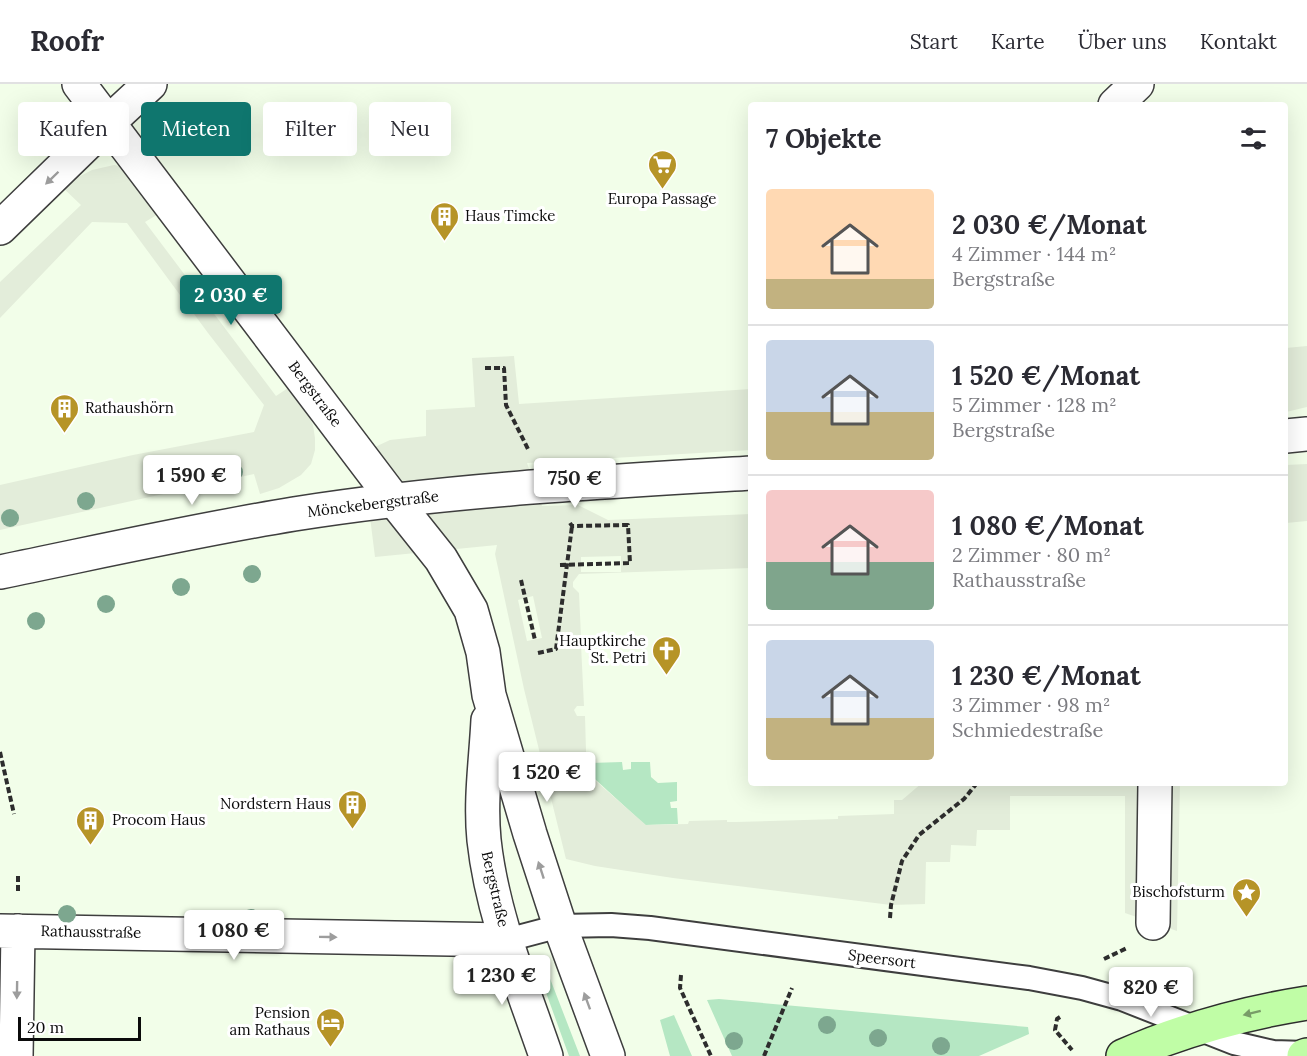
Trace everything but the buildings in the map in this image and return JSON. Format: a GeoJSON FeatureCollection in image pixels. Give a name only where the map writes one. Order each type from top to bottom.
{"type":"FeatureCollection","features":[{"type":"Feature","properties":{"kind":"main road"},"geometry":{"type":"LineString","coordinates":[[1123,1056],[1198,1028],[1258,1011],[1307,1004]]}},
{"type":"Feature","properties":{"kind":"street","name":"Bergstraße"},"geometry":{"type":"LineString","coordinates":[[79,84],[93,102]]}},
{"type":"Feature","properties":{"kind":"street"},"geometry":{"type":"LineString","coordinates":[[129,103],[150,84]]}},
{"type":"Feature","properties":{"kind":"street"},"geometry":{"type":"LineString","coordinates":[[1118,102],[1137,84]]}},
{"type":"Feature","properties":{"kind":"street","name":"Bergstraße"},"geometry":{"type":"LineString","coordinates":[[129,149],[441,559],[471,610],[483,652],[489,695],[523,812],[560,926],[608,1056]]}},
{"type":"Feature","properties":{"kind":"street"},"geometry":{"type":"LineString","coordinates":[[0,228],[74,156]]}},
{"type":"Feature","properties":{"kind":"street"},"geometry":{"type":"LineString","coordinates":[[1288,436],[1307,434]]}},
{"type":"Feature","properties":{"kind":"street","name":"Mönckebergstraße"},"geometry":{"type":"LineString","coordinates":[[0,572],[200,531],[294,514],[394,500],[546,485],[748,474]]}},
{"type":"Feature","properties":{"kind":"street","name":"Bergstraße"},"geometry":{"type":"LineString","coordinates":[[489,695],[483,810],[488,870],[507,940],[546,1056]]}},
{"type":"Feature","properties":{"kind":"street"},"geometry":{"type":"LineString","coordinates":[[1153,923],[1155,786]]}},
{"type":"Feature","properties":{"kind":"street"},"geometry":{"type":"LineString","coordinates":[[9,931],[16,1056]]}},
{"type":"Feature","properties":{"kind":"street","name":"Rathausstraße"},"geometry":{"type":"LineString","coordinates":[[9,931],[507,940]]}},
{"type":"Feature","properties":{"kind":"lane","name":"Speersort"},"geometry":{"type":"LineString","coordinates":[[507,940],[560,926],[601,925],[650,928],[1029,978],[1082,988],[1122,999],[1234,1043],[1273,1052],[1306,1055]]}},
{"type":"Feature","properties":{"kind":"path"},"geometry":{"type":"LineString","coordinates":[[485,369],[504,368],[506,405],[530,453]]}},
{"type":"Feature","properties":{"kind":"path"},"geometry":{"type":"LineString","coordinates":[[538,653],[556,649],[572,526],[546,485]]}},
{"type":"Feature","properties":{"kind":"path"},"geometry":{"type":"LineString","coordinates":[[560,565],[630,563],[627,525],[572,526]]}},
{"type":"Feature","properties":{"kind":"path"},"geometry":{"type":"LineString","coordinates":[[521,580],[535,640]]}},
{"type":"Feature","properties":{"kind":"path"},"geometry":{"type":"LineString","coordinates":[[0,752],[14,814]]}},
{"type":"Feature","properties":{"kind":"path"},"geometry":{"type":"LineString","coordinates":[[890,918],[891,904],[902,861],[919,836],[964,799],[974,786]]}},
{"type":"Feature","properties":{"kind":"path"},"geometry":{"type":"LineString","coordinates":[[681,975],[680,988],[711,1056]]}},
{"type":"Feature","properties":{"kind":"path"},"geometry":{"type":"LineString","coordinates":[[764,1056],[792,988]]}},
{"type":"Feature","properties":{"kind":"path"},"geometry":{"type":"LineString","coordinates":[[1066,1015],[1057,1019],[1055,1030],[1072,1050]]}},
{"type":"Feature","properties":{"kind":"green space"},"geometry":{"type":"Polygon","coordinates":[[[622,762],[623,770],[631,769],[631,762],[650,762],[651,777],[658,783],[677,782],[677,801],[670,802],[671,808],[677,808],[678,824],[645,825],[584,769],[590,763],[622,762]]]}},
{"type":"Feature","properties":{"kind":"green space"},"geometry":{"type":"Polygon","coordinates":[[[544,963],[580,1056],[569,1056],[536,965],[544,963]]]}},
{"type":"Feature","properties":{"kind":"green space"},"geometry":{"type":"Polygon","coordinates":[[[719,999],[1028,1027],[1029,1034],[979,1056],[732,1056],[707,1000],[719,999]]]}},
{"type":"Feature","properties":{"kind":"green space"},"geometry":{"type":"Polygon","coordinates":[[[674,1015],[692,1056],[670,1056],[660,1020],[674,1015]]]}},
{"type":"Feature","properties":{"kind":"shaded area"},"geometry":{"type":"Polygon","coordinates":[[[114,165],[125,167],[160,213],[145,222],[276,396],[288,388],[307,412],[313,425],[315,438],[315,450],[311,464],[301,475],[279,488],[260,494],[254,474],[0,530],[0,485],[133,455],[254,432],[264,405],[127,223],[92,222],[0,318],[0,282],[81,205],[61,186],[92,170],[114,165]]]}},
{"type":"Feature","properties":{"kind":"shaded area"},"geometry":{"type":"Polygon","coordinates":[[[1307,346],[1307,407],[1288,412],[1288,348],[1307,346]]]}},
{"type":"Feature","properties":{"kind":"shaded area"},"geometry":{"type":"Polygon","coordinates":[[[514,356],[519,404],[748,389],[748,450],[527,463],[542,506],[578,505],[608,520],[748,514],[748,568],[579,574],[573,582],[573,587],[579,593],[581,637],[573,637],[570,642],[573,646],[581,645],[584,706],[577,706],[574,710],[577,716],[585,716],[586,759],[580,764],[581,768],[646,825],[688,824],[689,821],[838,819],[838,816],[894,814],[894,800],[902,800],[918,786],[1180,786],[1177,931],[1125,913],[1125,796],[1010,796],[1010,830],[977,830],[976,846],[951,845],[950,862],[926,862],[925,904],[891,905],[673,878],[595,866],[566,859],[524,689],[495,554],[497,545],[375,557],[362,453],[390,440],[426,436],[426,410],[475,407],[472,358],[514,356]],[[621,556],[581,557],[581,572],[621,572],[621,556]],[[533,596],[518,600],[527,641],[542,638],[533,596]]]}},
{"type":"Feature","properties":{"kind":"shaded area"},"geometry":{"type":"Polygon","coordinates":[[[1307,464],[1307,521],[1288,523],[1288,465],[1307,464]]]}},
{"type":"Feature","properties":{"kind":"place","name":"Europa Passage"},"geometry":{"type":"Point","coordinates":[662,190]}},
{"type":"Feature","properties":{"kind":"place","name":"Haus Timcke"},"geometry":{"type":"Point","coordinates":[444,242]}},
{"type":"Feature","properties":{"kind":"place","name":"Rathaushörn"},"geometry":{"type":"Point","coordinates":[64,434]}},
{"type":"Feature","properties":{"kind":"place","name":"Hauptkirche St. Petri"},"geometry":{"type":"Point","coordinates":[667,676]}},
{"type":"Feature","properties":{"kind":"place","name":"Nordstern Haus"},"geometry":{"type":"Point","coordinates":[352,830]}},
{"type":"Feature","properties":{"kind":"place","name":"Procom Haus"},"geometry":{"type":"Point","coordinates":[91,846]}},
{"type":"Feature","properties":{"kind":"place","name":"Bischofsturm"},"geometry":{"type":"Point","coordinates":[1246,918]}},
{"type":"Feature","properties":{"kind":"place","name":"Pension am Rathaus"},"geometry":{"type":"Point","coordinates":[331,1048]}}]}
